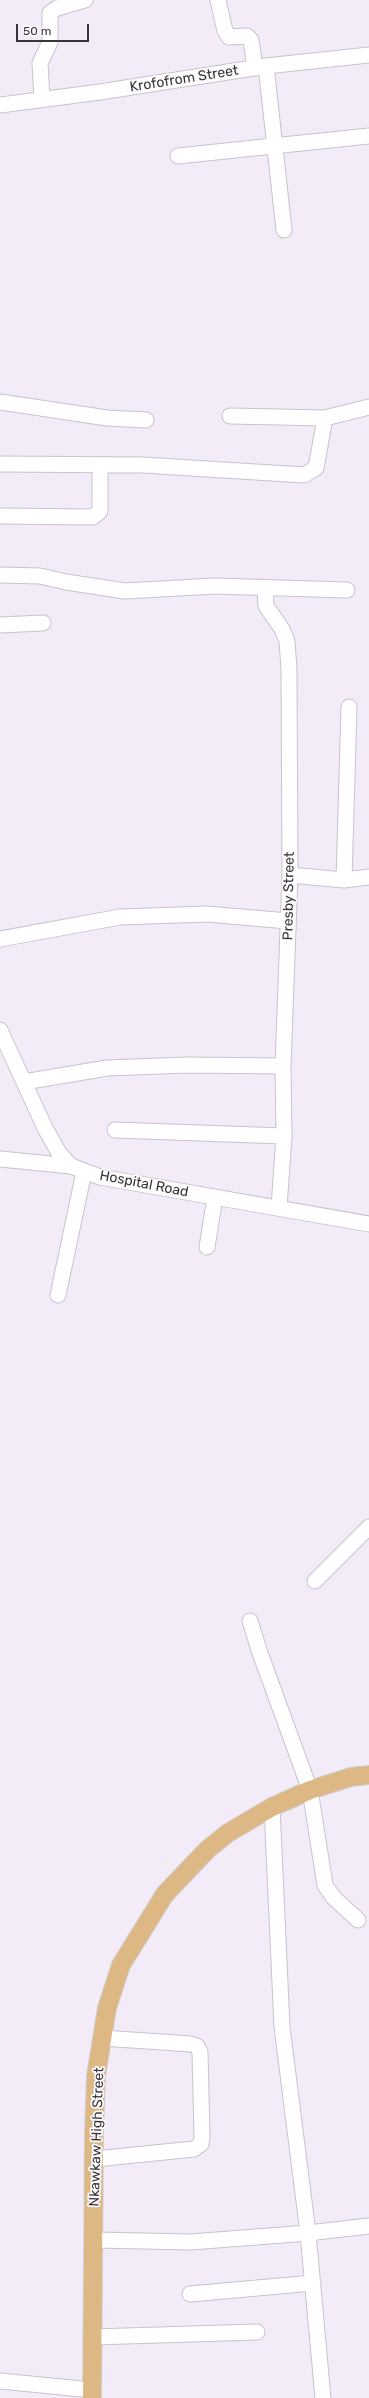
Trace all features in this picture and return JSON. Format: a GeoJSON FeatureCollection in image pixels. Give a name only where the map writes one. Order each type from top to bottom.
{"type":"FeatureCollection","features":[{"type":"Feature","properties":{"kind":"main road","name":"Nkawkaw High Street"},"geometry":{"type":"LineString","coordinates":[[92,2394],[96,2076],[107,2008],[121,1964],[165,1894],[208,1849],[228,1833],[272,1807],[310,1790],[351,1777],[369,1776]]}},
{"type":"Feature","properties":{"kind":"street"},"geometry":{"type":"LineString","coordinates":[[42,99],[40,63],[50,42],[50,13],[57,8],[84,0]]}},
{"type":"Feature","properties":{"kind":"street"},"geometry":{"type":"LineString","coordinates":[[218,0],[225,31],[229,37],[247,36],[251,40],[260,67],[276,144],[284,230]]}},
{"type":"Feature","properties":{"kind":"street","name":"Krofofrom Street"},"geometry":{"type":"LineString","coordinates":[[0,105],[260,67],[368,57]]}},
{"type":"Feature","properties":{"kind":"street"},"geometry":{"type":"LineString","coordinates":[[178,156],[276,144],[369,136]]}},
{"type":"Feature","properties":{"kind":"street"},"geometry":{"type":"LineString","coordinates":[[0,402],[107,418],[146,420]]}},
{"type":"Feature","properties":{"kind":"street"},"geometry":{"type":"LineString","coordinates":[[230,416],[325,418],[369,407]]}},
{"type":"Feature","properties":{"kind":"street"},"geometry":{"type":"LineString","coordinates":[[0,464],[143,465],[304,475],[316,468],[325,418]]}},
{"type":"Feature","properties":{"kind":"street"},"geometry":{"type":"LineString","coordinates":[[0,516],[94,517],[100,511],[100,465]]}},
{"type":"Feature","properties":{"kind":"street"},"geometry":{"type":"LineString","coordinates":[[0,575],[40,576],[66,582],[125,591],[215,586],[265,589],[347,590]]}},
{"type":"Feature","properties":{"kind":"street","name":"Presby Street"},"geometry":{"type":"LineString","coordinates":[[265,589],[266,606],[282,629],[287,641],[289,669],[290,875],[284,1066],[284,1136],[279,1208]]}},
{"type":"Feature","properties":{"kind":"street"},"geometry":{"type":"LineString","coordinates":[[0,625],[43,623]]}},
{"type":"Feature","properties":{"kind":"street"},"geometry":{"type":"LineString","coordinates":[[344,880],[349,707]]}},
{"type":"Feature","properties":{"kind":"street"},"geometry":{"type":"LineString","coordinates":[[290,875],[344,880],[369,877]]}},
{"type":"Feature","properties":{"kind":"street"},"geometry":{"type":"LineString","coordinates":[[0,939],[120,917],[208,914],[288,921]]}},
{"type":"Feature","properties":{"kind":"street"},"geometry":{"type":"LineString","coordinates":[[0,1030],[59,1154],[78,1169],[58,1295]]}},
{"type":"Feature","properties":{"kind":"street"},"geometry":{"type":"LineString","coordinates":[[24,1082],[107,1068],[187,1065],[284,1066]]}},
{"type":"Feature","properties":{"kind":"street"},"geometry":{"type":"LineString","coordinates":[[115,1130],[284,1136]]}},
{"type":"Feature","properties":{"kind":"street","name":"Hospital Road"},"geometry":{"type":"LineString","coordinates":[[0,1159],[78,1169],[215,1197],[369,1224]]}},
{"type":"Feature","properties":{"kind":"street"},"geometry":{"type":"LineString","coordinates":[[207,1247],[215,1197]]}},
{"type":"Feature","properties":{"kind":"street"},"geometry":{"type":"LineString","coordinates":[[315,1581],[369,1527]]}},
{"type":"Feature","properties":{"kind":"street"},"geometry":{"type":"LineString","coordinates":[[250,1621],[260,1653],[310,1790],[325,1885],[333,1897],[358,1920]]}},
{"type":"Feature","properties":{"kind":"street"},"geometry":{"type":"LineString","coordinates":[[272,1807],[282,2027],[308,2233],[323,2398]]}},
{"type":"Feature","properties":{"kind":"street"},"geometry":{"type":"LineString","coordinates":[[95,2159],[194,2149],[201,2144],[202,2137],[200,2052],[197,2046],[191,2044],[102,2038]]}},
{"type":"Feature","properties":{"kind":"street"},"geometry":{"type":"LineString","coordinates":[[94,2240],[191,2242],[308,2233],[369,2226]]}},
{"type":"Feature","properties":{"kind":"street"},"geometry":{"type":"LineString","coordinates":[[190,2294],[313,2282]]}},
{"type":"Feature","properties":{"kind":"street"},"geometry":{"type":"LineString","coordinates":[[93,2337],[257,2332]]}},
{"type":"Feature","properties":{"kind":"street"},"geometry":{"type":"LineString","coordinates":[[0,2380],[92,2394]]}}]}
